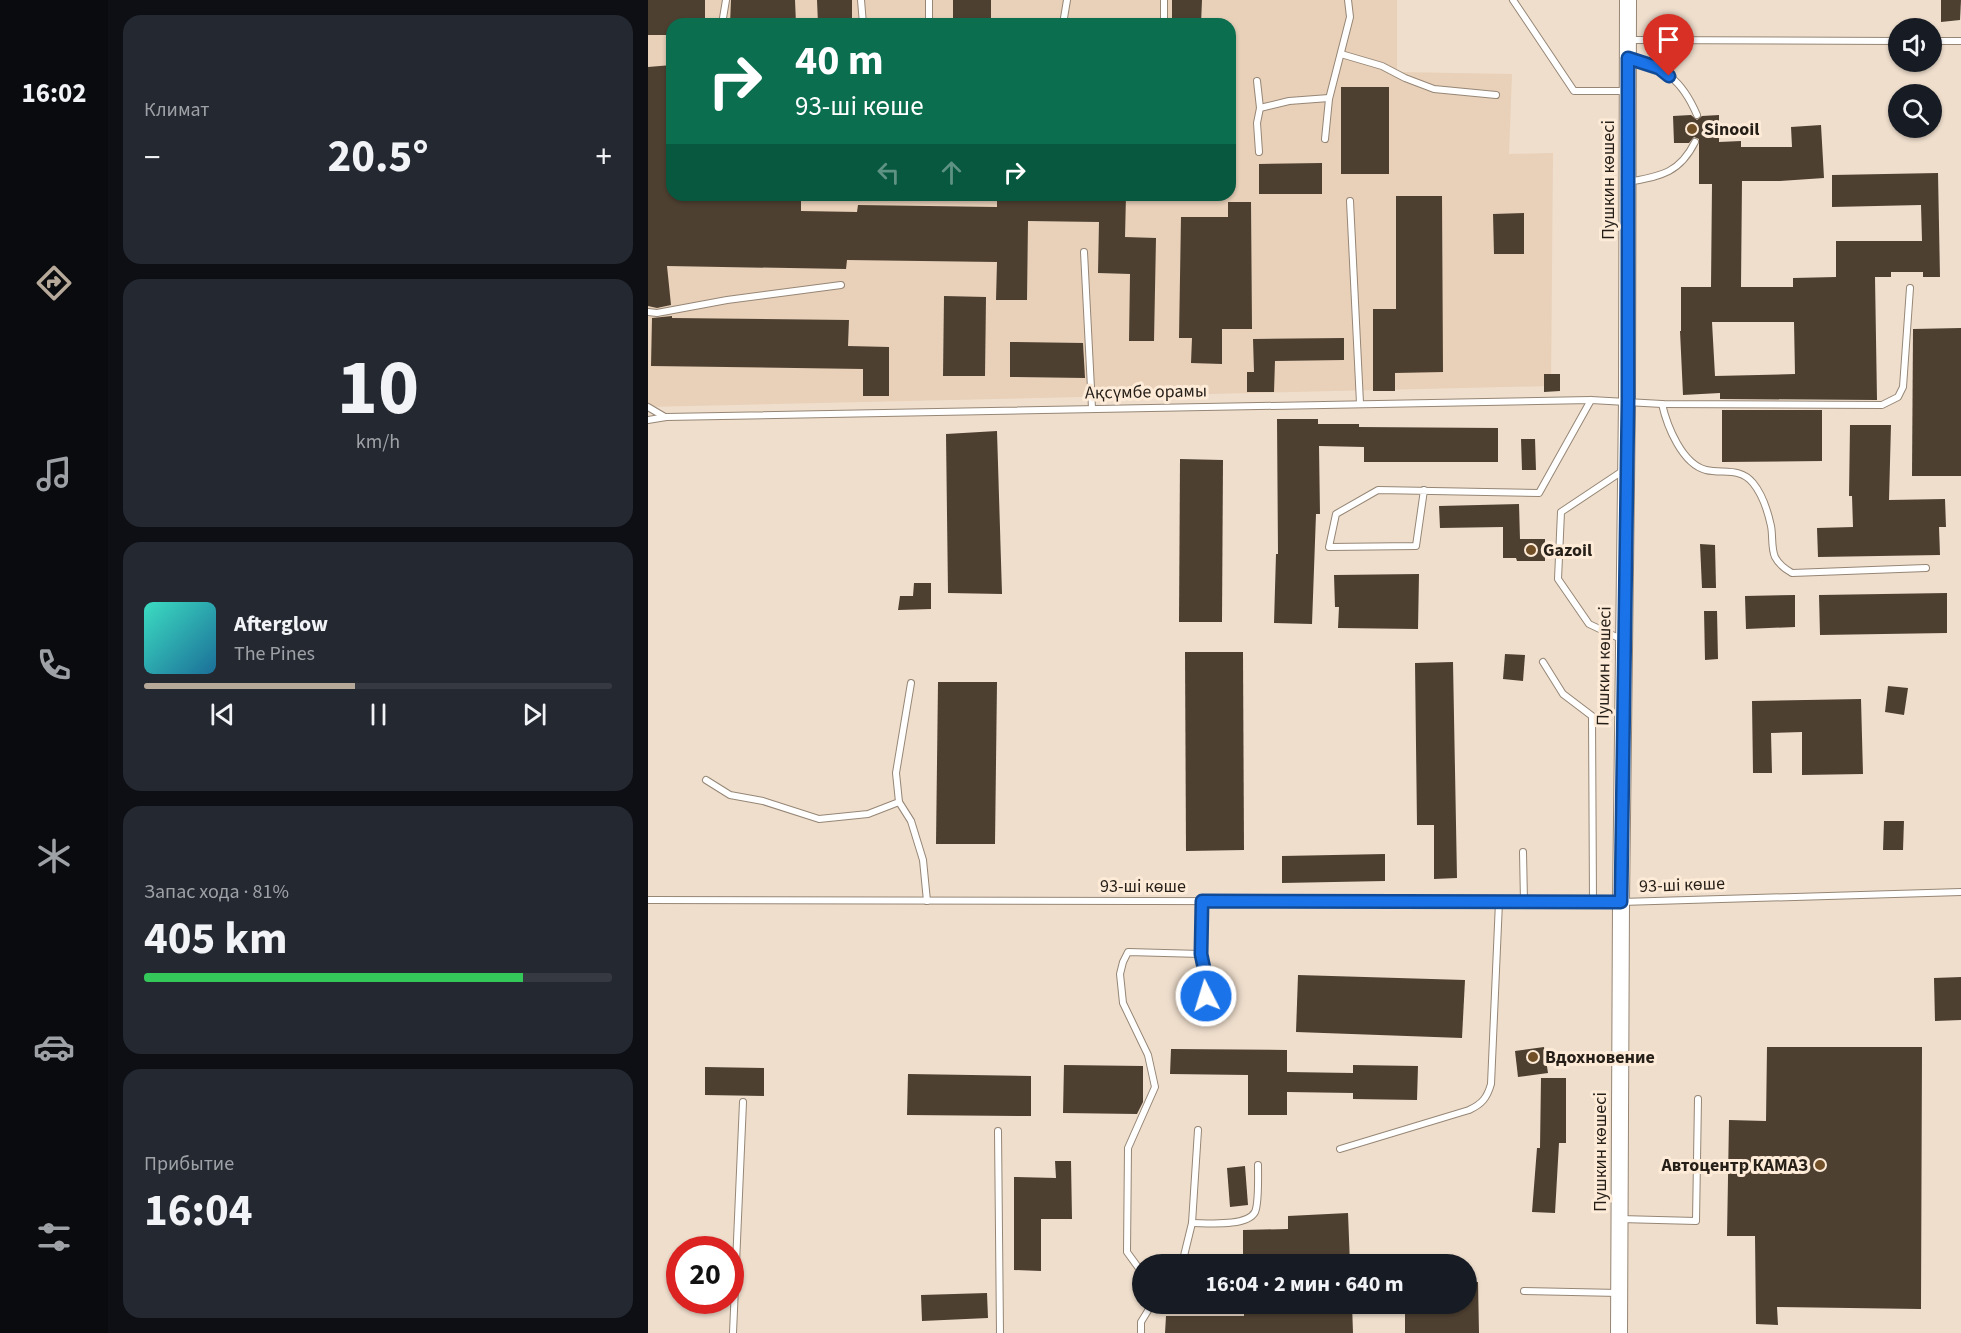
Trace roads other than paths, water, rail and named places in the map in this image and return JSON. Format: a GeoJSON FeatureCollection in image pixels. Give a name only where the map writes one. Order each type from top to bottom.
{"type":"FeatureCollection","features":[{"type":"Feature","properties":{"kind":"main road","name":"Пушкин көшесі"},"geometry":{"type":"LineString","coordinates":[[1618,1333],[1625,469],[1628,401],[1628,0]]}},
{"type":"Feature","properties":{"kind":"lane"},"geometry":{"type":"LineString","coordinates":[[723,18],[726,0]]}},
{"type":"Feature","properties":{"kind":"lane"},"geometry":{"type":"LineString","coordinates":[[861,0],[862,18]]}},
{"type":"Feature","properties":{"kind":"lane"},"geometry":{"type":"LineString","coordinates":[[929,0],[929,18]]}},
{"type":"Feature","properties":{"kind":"lane"},"geometry":{"type":"LineString","coordinates":[[1064,18],[1067,0]]}},
{"type":"Feature","properties":{"kind":"lane"},"geometry":{"type":"LineString","coordinates":[[1164,0],[1164,18]]}},
{"type":"Feature","properties":{"kind":"lane"},"geometry":{"type":"LineString","coordinates":[[1325,139],[1329,98],[1350,17],[1348,0]]}},
{"type":"Feature","properties":{"kind":"lane"},"geometry":{"type":"LineString","coordinates":[[1514,0],[1574,91],[1628,91]]}},
{"type":"Feature","properties":{"kind":"lane"},"geometry":{"type":"LineString","coordinates":[[1628,40],[1888,41]]}},
{"type":"Feature","properties":{"kind":"lane"},"geometry":{"type":"LineString","coordinates":[[1942,41],[1961,41]]}},
{"type":"Feature","properties":{"kind":"lane"},"geometry":{"type":"LineString","coordinates":[[1341,54],[1382,66],[1434,88],[1496,95]]}},
{"type":"Feature","properties":{"kind":"lane"},"geometry":{"type":"LineString","coordinates":[[1628,58],[1659,68],[1680,84],[1697,115]]}},
{"type":"Feature","properties":{"kind":"lane"},"geometry":{"type":"LineString","coordinates":[[1257,81],[1260,108],[1257,123],[1258,152]]}},
{"type":"Feature","properties":{"kind":"lane"},"geometry":{"type":"LineString","coordinates":[[1260,108],[1289,101],[1329,98]]}},
{"type":"Feature","properties":{"kind":"lane"},"geometry":{"type":"LineString","coordinates":[[1627,183],[1659,176],[1677,168],[1687,157],[1695,142]]}},
{"type":"Feature","properties":{"kind":"lane"},"geometry":{"type":"LineString","coordinates":[[1350,201],[1360,403]]}},
{"type":"Feature","properties":{"kind":"lane"},"geometry":{"type":"LineString","coordinates":[[1084,252],[1092,408]]}},
{"type":"Feature","properties":{"kind":"lane"},"geometry":{"type":"LineString","coordinates":[[648,312],[657,313],[727,300],[841,285]]}},
{"type":"Feature","properties":{"kind":"lane","name":"Ақсүмбе орамы"},"geometry":{"type":"LineString","coordinates":[[648,420],[666,417],[1591,400],[1662,404],[1882,405],[1898,397],[1903,387],[1910,288]]}},
{"type":"Feature","properties":{"kind":"lane"},"geometry":{"type":"LineString","coordinates":[[1424,490],[1416,546],[1329,547],[1336,514],[1378,490],[1424,490],[1539,493],[1591,400]]}},
{"type":"Feature","properties":{"kind":"lane"},"geometry":{"type":"LineString","coordinates":[[1662,404],[1673,438],[1695,466],[1708,470],[1734,471],[1753,483],[1771,525],[1775,556],[1781,566],[1792,573],[1926,568]]}},
{"type":"Feature","properties":{"kind":"lane"},"geometry":{"type":"LineString","coordinates":[[648,408],[666,417]]}},
{"type":"Feature","properties":{"kind":"lane"},"geometry":{"type":"LineString","coordinates":[[1624,641],[1589,624],[1558,579],[1561,512],[1625,469]]}},
{"type":"Feature","properties":{"kind":"lane"},"geometry":{"type":"LineString","coordinates":[[1543,662],[1563,694],[1592,716],[1593,902]]}},
{"type":"Feature","properties":{"kind":"lane"},"geometry":{"type":"LineString","coordinates":[[912,683],[896,773],[899,802],[911,821],[923,860],[927,901]]}},
{"type":"Feature","properties":{"kind":"lane"},"geometry":{"type":"LineString","coordinates":[[706,780],[730,795],[763,801],[819,819],[868,814],[899,802]]}},
{"type":"Feature","properties":{"kind":"lane"},"geometry":{"type":"LineString","coordinates":[[1523,852],[1524,902]]}},
{"type":"Feature","properties":{"kind":"lane","name":"93-ші көше"},"geometry":{"type":"LineString","coordinates":[[648,900],[1621,902],[1961,892]]}},
{"type":"Feature","properties":{"kind":"lane"},"geometry":{"type":"LineString","coordinates":[[1202,901],[1201,954],[1206,996]]}},
{"type":"Feature","properties":{"kind":"lane"},"geometry":{"type":"LineString","coordinates":[[1340,1149],[1469,1110],[1488,1096],[1491,1084],[1499,902]]}},
{"type":"Feature","properties":{"kind":"lane"},"geometry":{"type":"LineString","coordinates":[[1132,1259],[1127,1252],[1128,1148],[1155,1087],[1148,1055],[1123,1003],[1120,975],[1128,952],[1201,954]]}},
{"type":"Feature","properties":{"kind":"lane"},"geometry":{"type":"LineString","coordinates":[[1619,1219],[1696,1221],[1698,1099]]}},
{"type":"Feature","properties":{"kind":"lane"},"geometry":{"type":"LineString","coordinates":[[733,1333],[743,1102]]}},
{"type":"Feature","properties":{"kind":"lane"},"geometry":{"type":"LineString","coordinates":[[1184,1254],[1192,1223],[1198,1130]]}},
{"type":"Feature","properties":{"kind":"lane"},"geometry":{"type":"LineString","coordinates":[[998,1131],[1000,1333]]}},
{"type":"Feature","properties":{"kind":"lane"},"geometry":{"type":"LineString","coordinates":[[1192,1223],[1249,1220],[1256,1211],[1258,1165]]}},
{"type":"Feature","properties":{"kind":"lane"},"geometry":{"type":"LineString","coordinates":[[1524,1292],[1618,1293]]}},
{"type":"Feature","properties":{"kind":"lane"},"geometry":{"type":"LineString","coordinates":[[1141,1333],[1141,1322],[1146,1314]]}},
{"type":"Feature","properties":{"kind":"place","name":"Sinooil"},"geometry":{"type":"Point","coordinates":[1692,129]}},
{"type":"Feature","properties":{"kind":"place","name":"Gazoil"},"geometry":{"type":"Point","coordinates":[1531,550]}},
{"type":"Feature","properties":{"kind":"place","name":"Вдохновение"},"geometry":{"type":"Point","coordinates":[1533,1057]}},
{"type":"Feature","properties":{"kind":"place","name":"Автоцентр КАМАЗ"},"geometry":{"type":"Point","coordinates":[1820,1165]}}]}
